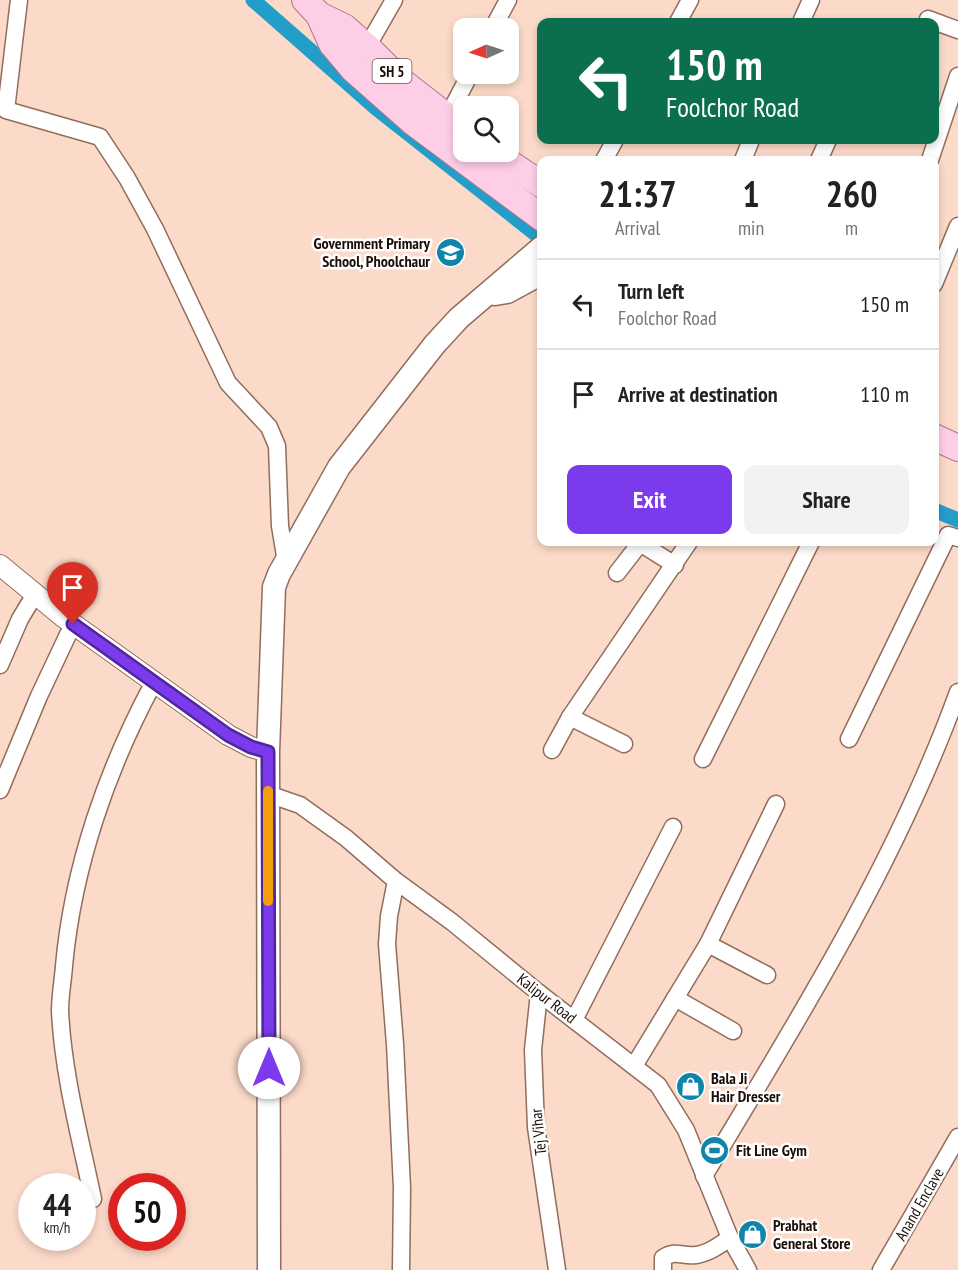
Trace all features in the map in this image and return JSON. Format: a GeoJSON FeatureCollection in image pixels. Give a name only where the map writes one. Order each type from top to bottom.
{"type":"FeatureCollection","features":[{"type":"Feature","properties":{"kind":"main road"},"geometry":{"type":"LineString","coordinates":[[312,8],[332,44],[353,69],[413,122],[537,214]]}},
{"type":"Feature","properties":{"kind":"main road","name":"SH 5"},"geometry":{"type":"LineString","coordinates":[[312,8],[344,27],[367,46],[401,81],[453,122]]}},
{"type":"Feature","properties":{"kind":"main road"},"geometry":{"type":"LineString","coordinates":[[508,162],[537,182]]}},
{"type":"Feature","properties":{"kind":"main road"},"geometry":{"type":"LineString","coordinates":[[269,1270],[268,752],[274,587],[339,467],[435,344],[459,318],[537,251]]}},
{"type":"Feature","properties":{"kind":"main road"},"geometry":{"type":"LineString","coordinates":[[484,297],[507,292],[537,276]]}},
{"type":"Feature","properties":{"kind":"street"},"geometry":{"type":"LineString","coordinates":[[19,0],[6,110],[100,138],[127,178],[155,228],[228,383],[269,427],[277,446],[280,526],[286,562]]}},
{"type":"Feature","properties":{"kind":"street"},"geometry":{"type":"LineString","coordinates":[[367,46],[394,0]]}},
{"type":"Feature","properties":{"kind":"street"},"geometry":{"type":"LineString","coordinates":[[498,18],[508,0]]}},
{"type":"Feature","properties":{"kind":"street"},"geometry":{"type":"LineString","coordinates":[[680,18],[690,0]]}},
{"type":"Feature","properties":{"kind":"street"},"geometry":{"type":"LineString","coordinates":[[803,18],[811,0]]}},
{"type":"Feature","properties":{"kind":"street"},"geometry":{"type":"LineString","coordinates":[[939,23],[958,30]]}},
{"type":"Feature","properties":{"kind":"street"},"geometry":{"type":"LineString","coordinates":[[939,133],[958,76]]}},
{"type":"Feature","properties":{"kind":"street"},"geometry":{"type":"LineString","coordinates":[[939,272],[958,226]]}},
{"type":"Feature","properties":{"kind":"street"},"geometry":{"type":"LineString","coordinates":[[849,739],[948,535],[958,537]]}},
{"type":"Feature","properties":{"kind":"street"},"geometry":{"type":"LineString","coordinates":[[617,573],[637,546]]}},
{"type":"Feature","properties":{"kind":"street"},"geometry":{"type":"LineString","coordinates":[[646,546],[675,565]]}},
{"type":"Feature","properties":{"kind":"street"},"geometry":{"type":"LineString","coordinates":[[552,750],[570,717],[687,546]]}},
{"type":"Feature","properties":{"kind":"street"},"geometry":{"type":"LineString","coordinates":[[703,759],[809,546]]}},
{"type":"Feature","properties":{"kind":"street"},"geometry":{"type":"LineString","coordinates":[[0,565],[73,624],[228,735],[251,747],[268,752]]}},
{"type":"Feature","properties":{"kind":"street"},"geometry":{"type":"LineString","coordinates":[[0,665],[20,620],[35,594]]}},
{"type":"Feature","properties":{"kind":"street"},"geometry":{"type":"LineString","coordinates":[[0,790],[73,624]]}},
{"type":"Feature","properties":{"kind":"street"},"geometry":{"type":"LineString","coordinates":[[88,1173],[70,1086],[60,1010],[68,925],[92,825],[132,723],[154,682]]}},
{"type":"Feature","properties":{"kind":"street"},"geometry":{"type":"LineString","coordinates":[[704,1176],[796,1024],[900,832],[943,734],[958,692]]}},
{"type":"Feature","properties":{"kind":"street"},"geometry":{"type":"LineString","coordinates":[[570,717],[624,744]]}},
{"type":"Feature","properties":{"kind":"street","name":"Kalipur Road"},"geometry":{"type":"LineString","coordinates":[[268,794],[300,805],[346,838],[396,881],[452,922],[658,1085],[686,1130],[730,1238],[748,1270]]}},
{"type":"Feature","properties":{"kind":"street"},"geometry":{"type":"LineString","coordinates":[[634,1066],[708,944],[776,804]]}},
{"type":"Feature","properties":{"kind":"street"},"geometry":{"type":"LineString","coordinates":[[574,1020],[673,827]]}},
{"type":"Feature","properties":{"kind":"street"},"geometry":{"type":"LineString","coordinates":[[396,881],[389,916],[387,944],[395,1033],[401,1270]]}},
{"type":"Feature","properties":{"kind":"street"},"geometry":{"type":"LineString","coordinates":[[708,944],[767,975]]}},
{"type":"Feature","properties":{"kind":"street","name":"Tej Vihar"},"geometry":{"type":"LineString","coordinates":[[539,993],[533,1050],[536,1127],[557,1270]]}},
{"type":"Feature","properties":{"kind":"street"},"geometry":{"type":"LineString","coordinates":[[675,998],[733,1031]]}},
{"type":"Feature","properties":{"kind":"street","name":"Anand Enclave"},"geometry":{"type":"LineString","coordinates":[[880,1270],[958,1137]]}},
{"type":"Feature","properties":{"kind":"street"},"geometry":{"type":"LineString","coordinates":[[663,1270],[663,1258],[672,1252],[694,1255],[709,1251],[730,1238]]}},
{"type":"Feature","properties":{"kind":"waterway"},"geometry":{"type":"LineString","coordinates":[[253,0],[376,108],[537,235]]}},
{"type":"Feature","properties":{"kind":"waterway"},"geometry":{"type":"LineString","coordinates":[[939,512],[958,520]]}},
{"type":"Feature","properties":{"kind":"slow traffic"},"geometry":{"type":"LineString","coordinates":[[268,791],[268,901]]}},
{"type":"Feature","properties":{"kind":"place","name":"Government Primary School, Phoolchaur"},"geometry":{"type":"Point","coordinates":[451,252]}},
{"type":"Feature","properties":{"kind":"place","name":"Bala Ji Hair Dresser"},"geometry":{"type":"Point","coordinates":[690,1087]}},
{"type":"Feature","properties":{"kind":"place","name":"Fit Line Gym"},"geometry":{"type":"Point","coordinates":[715,1150]}},
{"type":"Feature","properties":{"kind":"place","name":"Prabhat General Store"},"geometry":{"type":"Point","coordinates":[752,1234]}},
{"type":"Feature","properties":{"kind":"route"},"geometry":{"type":"LineString","coordinates":[[73,624],[228,735],[251,747],[268,752],[269,1068]]}}]}
